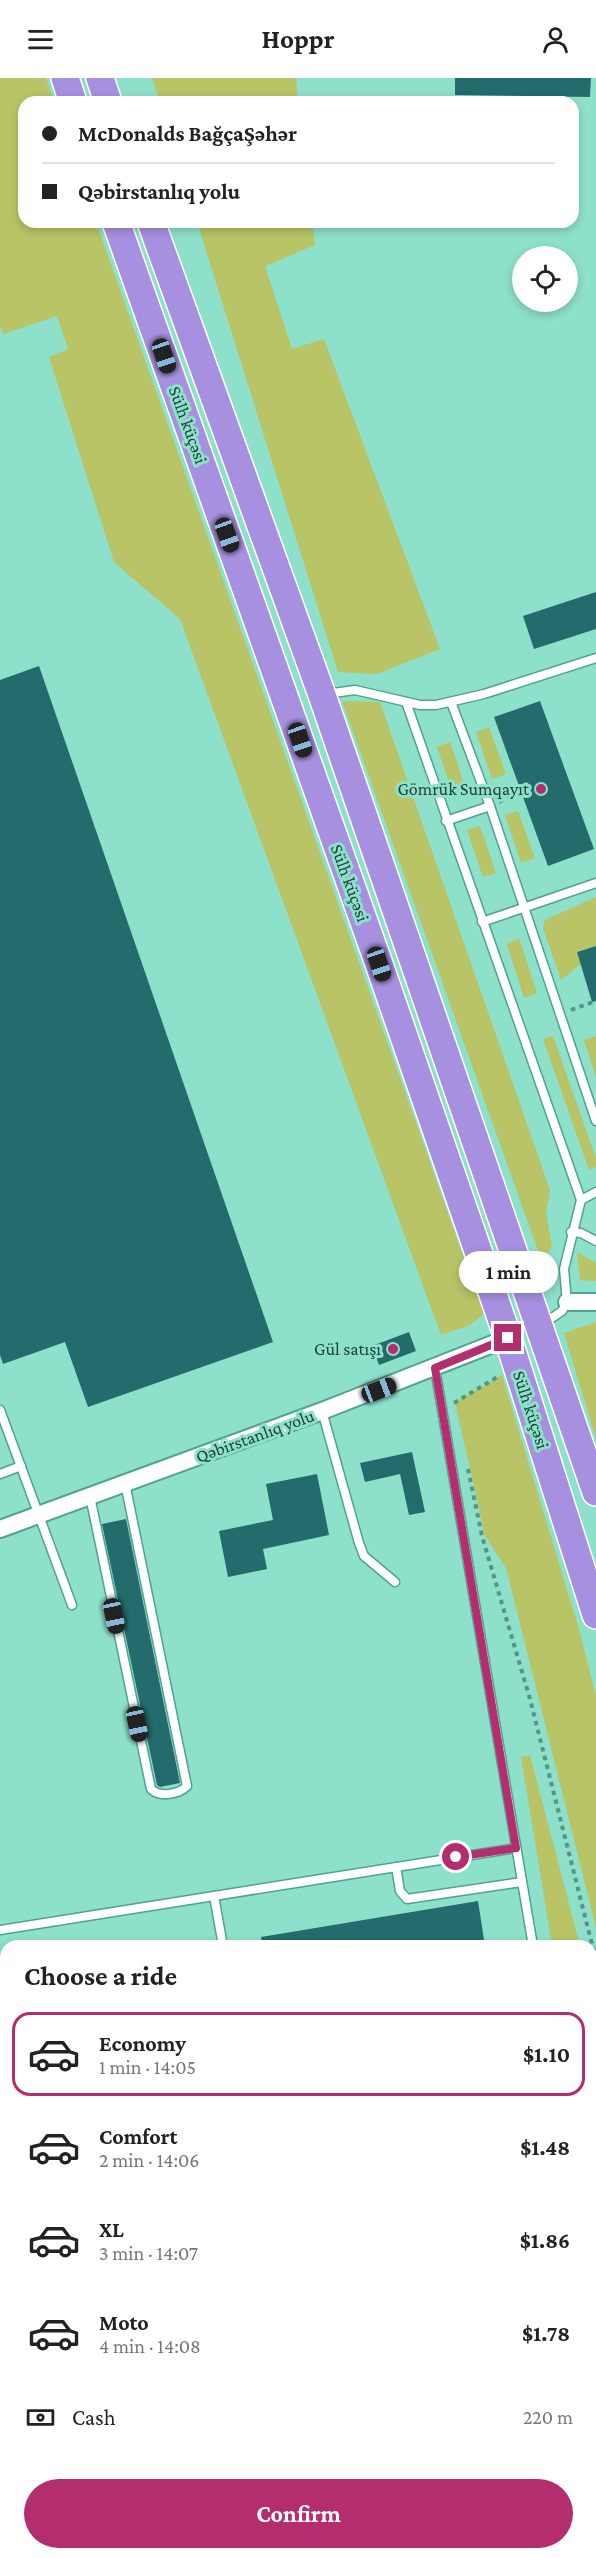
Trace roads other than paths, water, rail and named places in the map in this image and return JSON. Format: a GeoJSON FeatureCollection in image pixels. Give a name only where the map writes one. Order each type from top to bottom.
{"type":"FeatureCollection","features":[{"type":"Feature","properties":{"kind":"highway"},"geometry":{"type":"LineString","coordinates":[[65,78],[71,96]]}},
{"type":"Feature","properties":{"kind":"highway"},"geometry":{"type":"LineString","coordinates":[[100,78],[106,96]]}},
{"type":"Feature","properties":{"kind":"highway","name":"Sülh küçəsi"},"geometry":{"type":"LineString","coordinates":[[118,228],[375,952],[508,1338],[596,1615]]}},
{"type":"Feature","properties":{"kind":"highway","name":"Sülh küçəsi"},"geometry":{"type":"LineString","coordinates":[[153,228],[322,695],[596,1492]]}},
{"type":"Feature","properties":{"kind":"highway"},"geometry":{"type":"LineString","coordinates":[[508,1338],[540,1326]]}},
{"type":"Feature","properties":{"kind":"street"},"geometry":{"type":"LineString","coordinates":[[567,1302],[596,1302]]}},
{"type":"Feature","properties":{"kind":"street","name":"Qəbirstanlıq yolu"},"geometry":{"type":"LineString","coordinates":[[0,1529],[322,1411],[508,1338]]}},
{"type":"Feature","properties":{"kind":"lane"},"geometry":{"type":"LineString","coordinates":[[322,695],[355,690],[406,702],[436,705],[596,658]]}},
{"type":"Feature","properties":{"kind":"lane"},"geometry":{"type":"LineString","coordinates":[[406,702],[581,1200],[564,1269],[567,1302],[554,1318],[540,1326]]}},
{"type":"Feature","properties":{"kind":"lane"},"geometry":{"type":"LineString","coordinates":[[451,702],[490,806],[558,1014],[596,1120]]}},
{"type":"Feature","properties":{"kind":"lane"},"geometry":{"type":"LineString","coordinates":[[446,821],[490,806]]}},
{"type":"Feature","properties":{"kind":"lane"},"geometry":{"type":"LineString","coordinates":[[482,922],[596,883]]}},
{"type":"Feature","properties":{"kind":"lane"},"geometry":{"type":"LineString","coordinates":[[581,1200],[596,1192]]}},
{"type":"Feature","properties":{"kind":"lane"},"geometry":{"type":"LineString","coordinates":[[572,1232],[582,1233],[596,1240]]}},
{"type":"Feature","properties":{"kind":"lane"},"geometry":{"type":"LineString","coordinates":[[435,1368],[532,1940]]}},
{"type":"Feature","properties":{"kind":"lane"},"geometry":{"type":"LineString","coordinates":[[0,1410],[72,1605]]}},
{"type":"Feature","properties":{"kind":"lane"},"geometry":{"type":"LineString","coordinates":[[322,1411],[361,1549],[364,1556],[395,1582]]}},
{"type":"Feature","properties":{"kind":"lane"},"geometry":{"type":"LineString","coordinates":[[0,1474],[21,1466]]}},
{"type":"Feature","properties":{"kind":"lane"},"geometry":{"type":"LineString","coordinates":[[90,1496],[151,1789],[160,1794],[181,1791],[187,1786],[125,1483]]}},
{"type":"Feature","properties":{"kind":"lane"},"geometry":{"type":"LineString","coordinates":[[0,1930],[516,1848]]}},
{"type":"Feature","properties":{"kind":"lane"},"geometry":{"type":"LineString","coordinates":[[396,1867],[400,1891],[407,1899],[522,1882]]}},
{"type":"Feature","properties":{"kind":"lane"},"geometry":{"type":"LineString","coordinates":[[214,1896],[222,1940]]}},
{"type":"Feature","properties":{"kind":"place","name":"Gömrük Sumqayıt"},"geometry":{"type":"Point","coordinates":[541,789]}},
{"type":"Feature","properties":{"kind":"place","name":"Gül satışı"},"geometry":{"type":"Point","coordinates":[393,1349]}}]}
